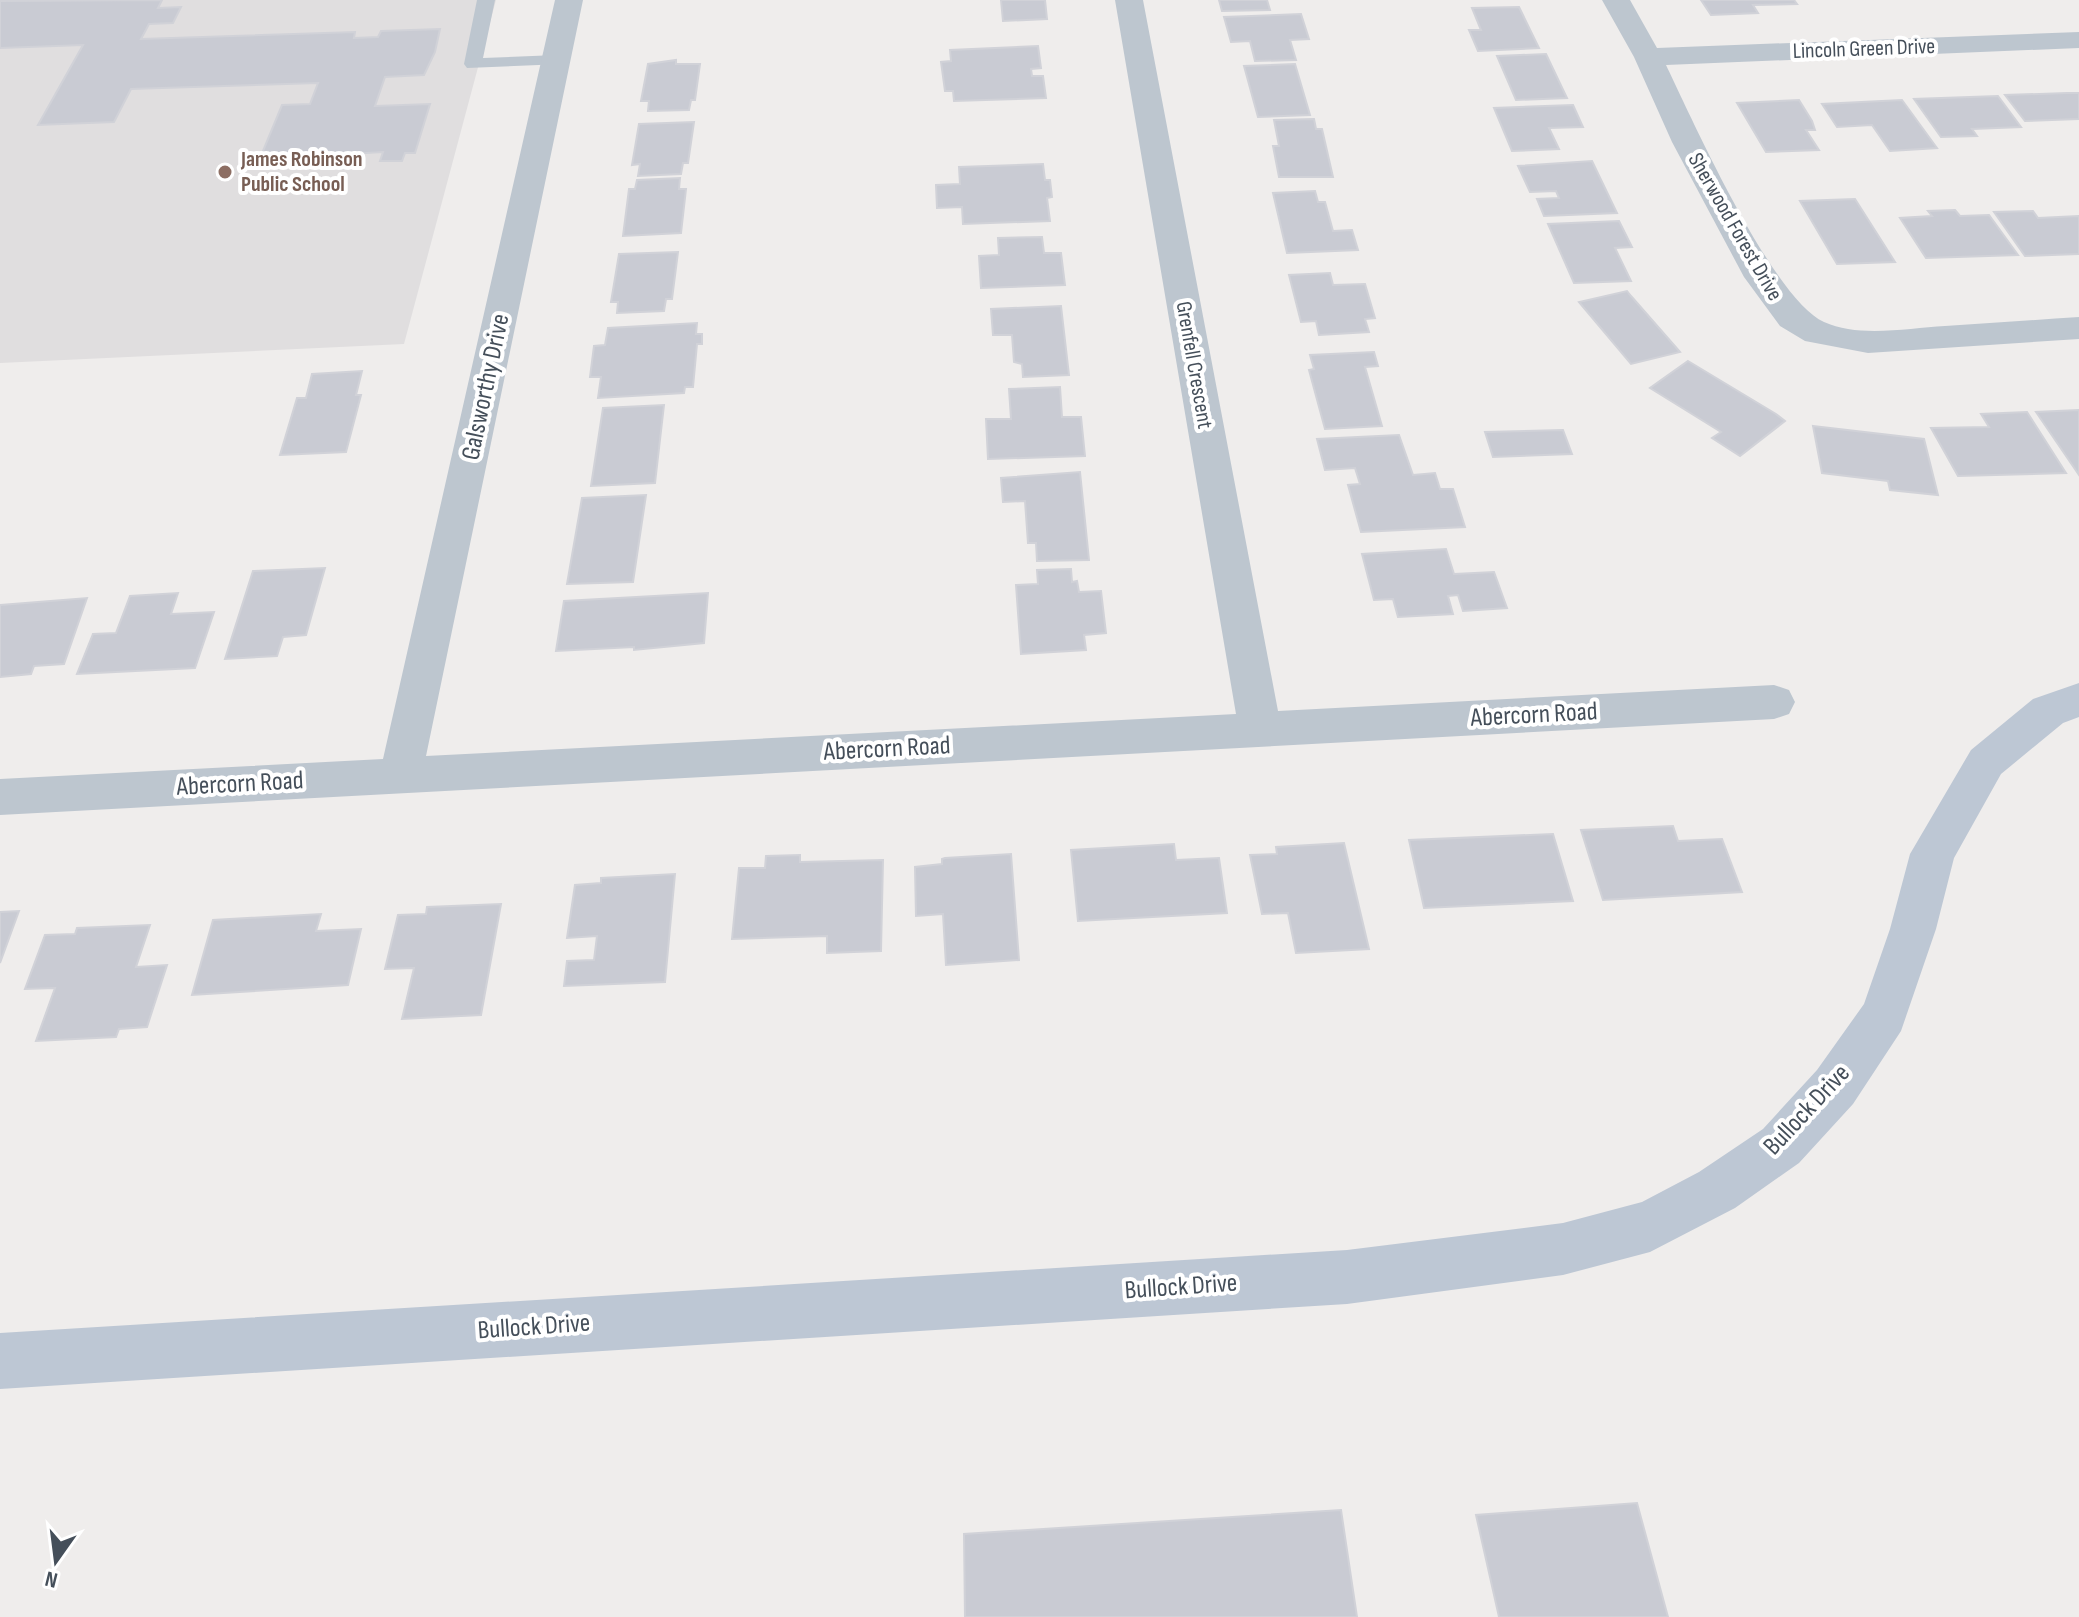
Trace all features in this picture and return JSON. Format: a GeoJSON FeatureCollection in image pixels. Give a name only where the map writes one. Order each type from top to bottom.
{"type":"FeatureCollection","features":[{"type":"Feature","properties":{"kind":"street","name":"Galsworthy Drive"},"geometry":{"type":"LineString","coordinates":[[401,774],[569,0]]}},
{"type":"Feature","properties":{"kind":"street","name":"Grenfell Crescent"},"geometry":{"type":"LineString","coordinates":[[1129,0],[1260,729]]}},
{"type":"Feature","properties":{"kind":"street","name":"Sherwood Forest Drive"},"geometry":{"type":"LineString","coordinates":[[1616,0],[1648,57],[1687,142],[1761,277],[1792,318],[1817,333],[1868,342],[2079,328]]}},
{"type":"Feature","properties":{"kind":"street","name":"Lincoln Green Drive"},"geometry":{"type":"LineString","coordinates":[[1648,57],[2079,40]]}},
{"type":"Feature","properties":{"kind":"street","name":"Bullock Drive"},"geometry":{"type":"LineString","coordinates":[[0,1361],[1347,1277],[1563,1249],[1650,1226],[1717,1190],[1781,1146],[1835,1087],[1884,1015],[1913,929],[1932,854],[1966,793],[1986,762],[2048,711],[2079,700]]}},
{"type":"Feature","properties":{"kind":"street","name":"Abercorn Road"},"geometry":{"type":"LineString","coordinates":[[0,797],[1774,702]]}},
{"type":"Feature","properties":{"kind":"lane"},"geometry":{"type":"LineString","coordinates":[[486,0],[473,64],[557,60]]}},
{"type":"Feature","properties":{"kind":"shaded area","name":"James Robinson Public School"},"geometry":{"type":"Polygon","coordinates":[[[0,0],[496,0],[404,344],[0,363],[0,0]]]}},
{"type":"Feature","properties":{"kind":"building"},"geometry":{"type":"Polygon","coordinates":[[[162,0],[158,8],[181,7],[173,23],[149,24],[141,39],[355,32],[354,38],[378,37],[381,31],[440,29],[435,52],[424,75],[385,77],[375,106],[430,104],[415,153],[405,153],[402,161],[380,161],[383,152],[349,154],[347,160],[258,163],[282,105],[310,104],[318,83],[131,89],[114,122],[38,125],[83,45],[0,48],[0,1],[162,0]]]}},
{"type":"Feature","properties":{"kind":"building"},"geometry":{"type":"Polygon","coordinates":[[[1001,0],[1045,0],[1047,19],[1003,21],[1001,0]]]}},
{"type":"Feature","properties":{"kind":"building"},"geometry":{"type":"Polygon","coordinates":[[[1219,0],[1267,0],[1270,10],[1222,11],[1219,0]]]}},
{"type":"Feature","properties":{"kind":"building"},"geometry":{"type":"Polygon","coordinates":[[[1701,0],[1794,0],[1797,4],[1753,5],[1758,13],[1711,15],[1701,0]]]}},
{"type":"Feature","properties":{"kind":"building"},"geometry":{"type":"Polygon","coordinates":[[[1519,7],[1539,48],[1478,51],[1469,30],[1481,30],[1472,8],[1519,7]]]}},
{"type":"Feature","properties":{"kind":"building"},"geometry":{"type":"Polygon","coordinates":[[[1301,14],[1309,39],[1290,40],[1296,60],[1255,61],[1250,41],[1231,42],[1224,17],[1301,14]]]}},
{"type":"Feature","properties":{"kind":"building"},"geometry":{"type":"Polygon","coordinates":[[[1038,46],[1041,68],[1031,69],[1032,76],[1043,76],[1046,98],[954,101],[953,91],[945,91],[941,62],[951,61],[950,50],[1038,46]]]}},
{"type":"Feature","properties":{"kind":"building"},"geometry":{"type":"Polygon","coordinates":[[[1546,54],[1567,98],[1516,100],[1497,56],[1546,54]]]}},
{"type":"Feature","properties":{"kind":"building"},"geometry":{"type":"Polygon","coordinates":[[[676,60],[676,64],[700,64],[695,100],[691,100],[689,110],[648,111],[649,101],[641,101],[648,64],[676,60]]]}},
{"type":"Feature","properties":{"kind":"building"},"geometry":{"type":"Polygon","coordinates":[[[1295,64],[1310,115],[1258,117],[1244,66],[1295,64]]]}},
{"type":"Feature","properties":{"kind":"building"},"geometry":{"type":"Polygon","coordinates":[[[2079,93],[2079,119],[2025,121],[2005,95],[2079,93]]]}},
{"type":"Feature","properties":{"kind":"building"},"geometry":{"type":"Polygon","coordinates":[[[1998,96],[2021,127],[1972,129],[1977,136],[1941,137],[1914,99],[1998,96]]]}},
{"type":"Feature","properties":{"kind":"building"},"geometry":{"type":"Polygon","coordinates":[[[1799,100],[1815,130],[1806,130],[1819,150],[1766,152],[1737,103],[1799,100]]]}},
{"type":"Feature","properties":{"kind":"building"},"geometry":{"type":"Polygon","coordinates":[[[1902,100],[1937,148],[1890,151],[1872,125],[1837,127],[1822,104],[1902,100]]]}},
{"type":"Feature","properties":{"kind":"building"},"geometry":{"type":"Polygon","coordinates":[[[1573,105],[1583,127],[1549,128],[1559,149],[1512,151],[1494,108],[1573,105]]]}},
{"type":"Feature","properties":{"kind":"building"},"geometry":{"type":"Polygon","coordinates":[[[1314,119],[1316,129],[1322,129],[1333,177],[1279,177],[1273,146],[1279,146],[1274,120],[1314,119]]]}},
{"type":"Feature","properties":{"kind":"building"},"geometry":{"type":"Polygon","coordinates":[[[694,122],[688,163],[683,163],[681,174],[638,176],[640,164],[632,165],[639,124],[694,122]]]}},
{"type":"Feature","properties":{"kind":"building"},"geometry":{"type":"Polygon","coordinates":[[[1592,161],[1617,213],[1544,216],[1537,199],[1559,198],[1556,191],[1530,192],[1518,166],[1592,161]]]}},
{"type":"Feature","properties":{"kind":"building"},"geometry":{"type":"Polygon","coordinates":[[[1043,164],[1045,180],[1050,180],[1052,197],[1047,198],[1050,221],[963,224],[962,207],[937,208],[936,185],[960,184],[959,167],[1043,164]]]}},
{"type":"Feature","properties":{"kind":"building"},"geometry":{"type":"Polygon","coordinates":[[[680,178],[679,189],[686,189],[681,233],[623,236],[629,189],[635,189],[637,180],[680,178]]]}},
{"type":"Feature","properties":{"kind":"building"},"geometry":{"type":"Polygon","coordinates":[[[1315,191],[1318,202],[1325,202],[1333,231],[1352,230],[1358,250],[1287,253],[1273,193],[1315,191]]]}},
{"type":"Feature","properties":{"kind":"building"},"geometry":{"type":"Polygon","coordinates":[[[1855,199],[1895,262],[1837,264],[1800,201],[1855,199]]]}},
{"type":"Feature","properties":{"kind":"building"},"geometry":{"type":"Polygon","coordinates":[[[1955,210],[1960,216],[1989,215],[2018,255],[1926,258],[1900,218],[1932,216],[1928,211],[1955,210]]]}},
{"type":"Feature","properties":{"kind":"building"},"geometry":{"type":"Polygon","coordinates":[[[2033,211],[2038,218],[2079,216],[2079,254],[2025,256],[1994,212],[2033,211]]]}},
{"type":"Feature","properties":{"kind":"building"},"geometry":{"type":"Polygon","coordinates":[[[1619,221],[1632,247],[1615,248],[1631,281],[1574,283],[1548,224],[1619,221]]]}},
{"type":"Feature","properties":{"kind":"building"},"geometry":{"type":"Polygon","coordinates":[[[1042,237],[1044,253],[1061,253],[1065,285],[981,288],[979,256],[999,255],[998,238],[1042,237]]]}},
{"type":"Feature","properties":{"kind":"building"},"geometry":{"type":"Polygon","coordinates":[[[678,252],[672,299],[666,299],[664,311],[617,313],[618,302],[611,302],[619,254],[678,252]]]}},
{"type":"Feature","properties":{"kind":"building"},"geometry":{"type":"Polygon","coordinates":[[[1330,273],[1333,285],[1365,284],[1375,318],[1365,319],[1369,332],[1319,335],[1316,321],[1301,322],[1289,275],[1330,273]]]}},
{"type":"Feature","properties":{"kind":"building"},"geometry":{"type":"Polygon","coordinates":[[[1627,291],[1680,352],[1631,364],[1579,302],[1627,291]]]}},
{"type":"Feature","properties":{"kind":"building"},"geometry":{"type":"Polygon","coordinates":[[[1061,306],[1069,375],[1023,377],[1022,364],[1014,362],[1012,335],[993,335],[991,309],[1061,306]]]}},
{"type":"Feature","properties":{"kind":"building"},"geometry":{"type":"Polygon","coordinates":[[[697,323],[696,334],[702,334],[702,344],[697,344],[693,387],[685,387],[684,393],[598,398],[601,377],[590,377],[594,346],[605,345],[608,328],[697,323]]]}},
{"type":"Feature","properties":{"kind":"building"},"geometry":{"type":"Polygon","coordinates":[[[1374,352],[1378,366],[1365,367],[1382,426],[1325,429],[1309,370],[1314,369],[1310,355],[1374,352]]]}},
{"type":"Feature","properties":{"kind":"building"},"geometry":{"type":"Polygon","coordinates":[[[1688,361],[1785,421],[1740,456],[1712,438],[1721,432],[1650,388],[1688,361]]]}},
{"type":"Feature","properties":{"kind":"building"},"geometry":{"type":"Polygon","coordinates":[[[362,371],[356,395],[361,395],[346,452],[280,455],[297,398],[306,398],[312,374],[362,371]]]}},
{"type":"Feature","properties":{"kind":"building"},"geometry":{"type":"Polygon","coordinates":[[[1060,387],[1062,417],[1081,417],[1085,456],[988,459],[986,419],[1011,419],[1009,389],[1060,387]]]}},
{"type":"Feature","properties":{"kind":"building"},"geometry":{"type":"Polygon","coordinates":[[[664,405],[655,483],[591,486],[603,408],[664,405]]]}},
{"type":"Feature","properties":{"kind":"building"},"geometry":{"type":"Polygon","coordinates":[[[2079,410],[2079,475],[2036,412],[2079,410]]]}},
{"type":"Feature","properties":{"kind":"building"},"geometry":{"type":"Polygon","coordinates":[[[2027,412],[2066,473],[1958,476],[1931,428],[1989,427],[1981,414],[2027,412]]]}},
{"type":"Feature","properties":{"kind":"building"},"geometry":{"type":"Polygon","coordinates":[[[1813,426],[1924,439],[1938,495],[1890,490],[1888,481],[1822,473],[1813,426]]]}},
{"type":"Feature","properties":{"kind":"building"},"geometry":{"type":"Polygon","coordinates":[[[1563,430],[1572,454],[1493,457],[1485,432],[1563,430]]]}},
{"type":"Feature","properties":{"kind":"building"},"geometry":{"type":"Polygon","coordinates":[[[1399,435],[1413,475],[1435,473],[1440,489],[1453,489],[1465,527],[1361,532],[1348,485],[1360,484],[1355,468],[1325,470],[1317,439],[1399,435]]]}},
{"type":"Feature","properties":{"kind":"building"},"geometry":{"type":"Polygon","coordinates":[[[1080,472],[1089,560],[1037,561],[1036,543],[1028,543],[1025,501],[1003,502],[1001,478],[1080,472]]]}},
{"type":"Feature","properties":{"kind":"building"},"geometry":{"type":"Polygon","coordinates":[[[646,495],[633,582],[567,584],[582,498],[646,495]]]}},
{"type":"Feature","properties":{"kind":"building"},"geometry":{"type":"Polygon","coordinates":[[[1446,549],[1454,574],[1494,572],[1507,608],[1463,611],[1458,595],[1448,596],[1453,614],[1398,617],[1393,599],[1374,600],[1362,554],[1446,549]]]}},
{"type":"Feature","properties":{"kind":"building"},"geometry":{"type":"Polygon","coordinates":[[[325,568],[306,635],[283,637],[277,656],[225,659],[253,571],[325,568]]]}},
{"type":"Feature","properties":{"kind":"building"},"geometry":{"type":"Polygon","coordinates":[[[1071,569],[1072,582],[1077,581],[1079,592],[1101,591],[1106,633],[1084,635],[1086,650],[1021,654],[1016,585],[1038,584],[1037,570],[1071,569]]]}},
{"type":"Feature","properties":{"kind":"building"},"geometry":{"type":"Polygon","coordinates":[[[178,593],[171,614],[214,612],[195,668],[77,674],[93,634],[116,633],[130,596],[178,593]]]}},
{"type":"Feature","properties":{"kind":"building"},"geometry":{"type":"Polygon","coordinates":[[[708,593],[704,643],[634,650],[634,647],[556,651],[564,601],[708,593]]]}},
{"type":"Feature","properties":{"kind":"building"},"geometry":{"type":"Polygon","coordinates":[[[87,598],[64,664],[34,666],[31,674],[0,677],[0,605],[87,598]]]}},
{"type":"Feature","properties":{"kind":"building"},"geometry":{"type":"Polygon","coordinates":[[[1673,826],[1678,841],[1722,839],[1742,892],[1603,900],[1581,830],[1673,826]]]}},
{"type":"Feature","properties":{"kind":"building"},"geometry":{"type":"Polygon","coordinates":[[[1553,834],[1573,901],[1424,908],[1409,840],[1553,834]]]}},
{"type":"Feature","properties":{"kind":"building"},"geometry":{"type":"Polygon","coordinates":[[[1344,843],[1369,949],[1296,953],[1288,913],[1262,914],[1250,855],[1277,854],[1276,847],[1344,843]]]}},
{"type":"Feature","properties":{"kind":"building"},"geometry":{"type":"Polygon","coordinates":[[[1174,844],[1176,860],[1219,858],[1227,913],[1078,921],[1071,850],[1174,844]]]}},
{"type":"Feature","properties":{"kind":"building"},"geometry":{"type":"Polygon","coordinates":[[[1011,854],[1019,960],[946,965],[943,914],[916,916],[915,867],[942,864],[945,858],[1011,854]]]}},
{"type":"Feature","properties":{"kind":"building"},"geometry":{"type":"Polygon","coordinates":[[[800,855],[800,862],[883,860],[881,951],[827,953],[827,936],[732,939],[739,868],[765,868],[766,856],[800,855]]]}},
{"type":"Feature","properties":{"kind":"building"},"geometry":{"type":"Polygon","coordinates":[[[675,874],[665,982],[564,986],[567,961],[594,960],[597,936],[567,938],[575,885],[601,883],[601,878],[675,874]]]}},
{"type":"Feature","properties":{"kind":"building"},"geometry":{"type":"Polygon","coordinates":[[[501,904],[481,1015],[402,1019],[414,968],[385,969],[398,915],[426,914],[427,907],[501,904]]]}},
{"type":"Feature","properties":{"kind":"building"},"geometry":{"type":"Polygon","coordinates":[[[19,911],[0,963],[0,912],[19,911]]]}},
{"type":"Feature","properties":{"kind":"building"},"geometry":{"type":"Polygon","coordinates":[[[321,914],[316,931],[361,929],[348,985],[192,995],[213,920],[321,914]]]}},
{"type":"Feature","properties":{"kind":"building"},"geometry":{"type":"Polygon","coordinates":[[[150,925],[136,967],[167,965],[147,1027],[119,1029],[116,1037],[36,1041],[55,988],[25,989],[45,935],[75,934],[77,928],[150,925]]]}},
{"type":"Feature","properties":{"kind":"building"},"geometry":{"type":"Polygon","coordinates":[[[1637,1503],[1668,1617],[1499,1617],[1476,1515],[1637,1503]]]}},
{"type":"Feature","properties":{"kind":"building"},"geometry":{"type":"Polygon","coordinates":[[[1341,1510],[1357,1617],[965,1617],[964,1534],[1341,1510]]]}},
{"type":"Feature","properties":{"kind":"place","name":"James Robinson Public School"},"geometry":{"type":"Point","coordinates":[225,172]}}]}
